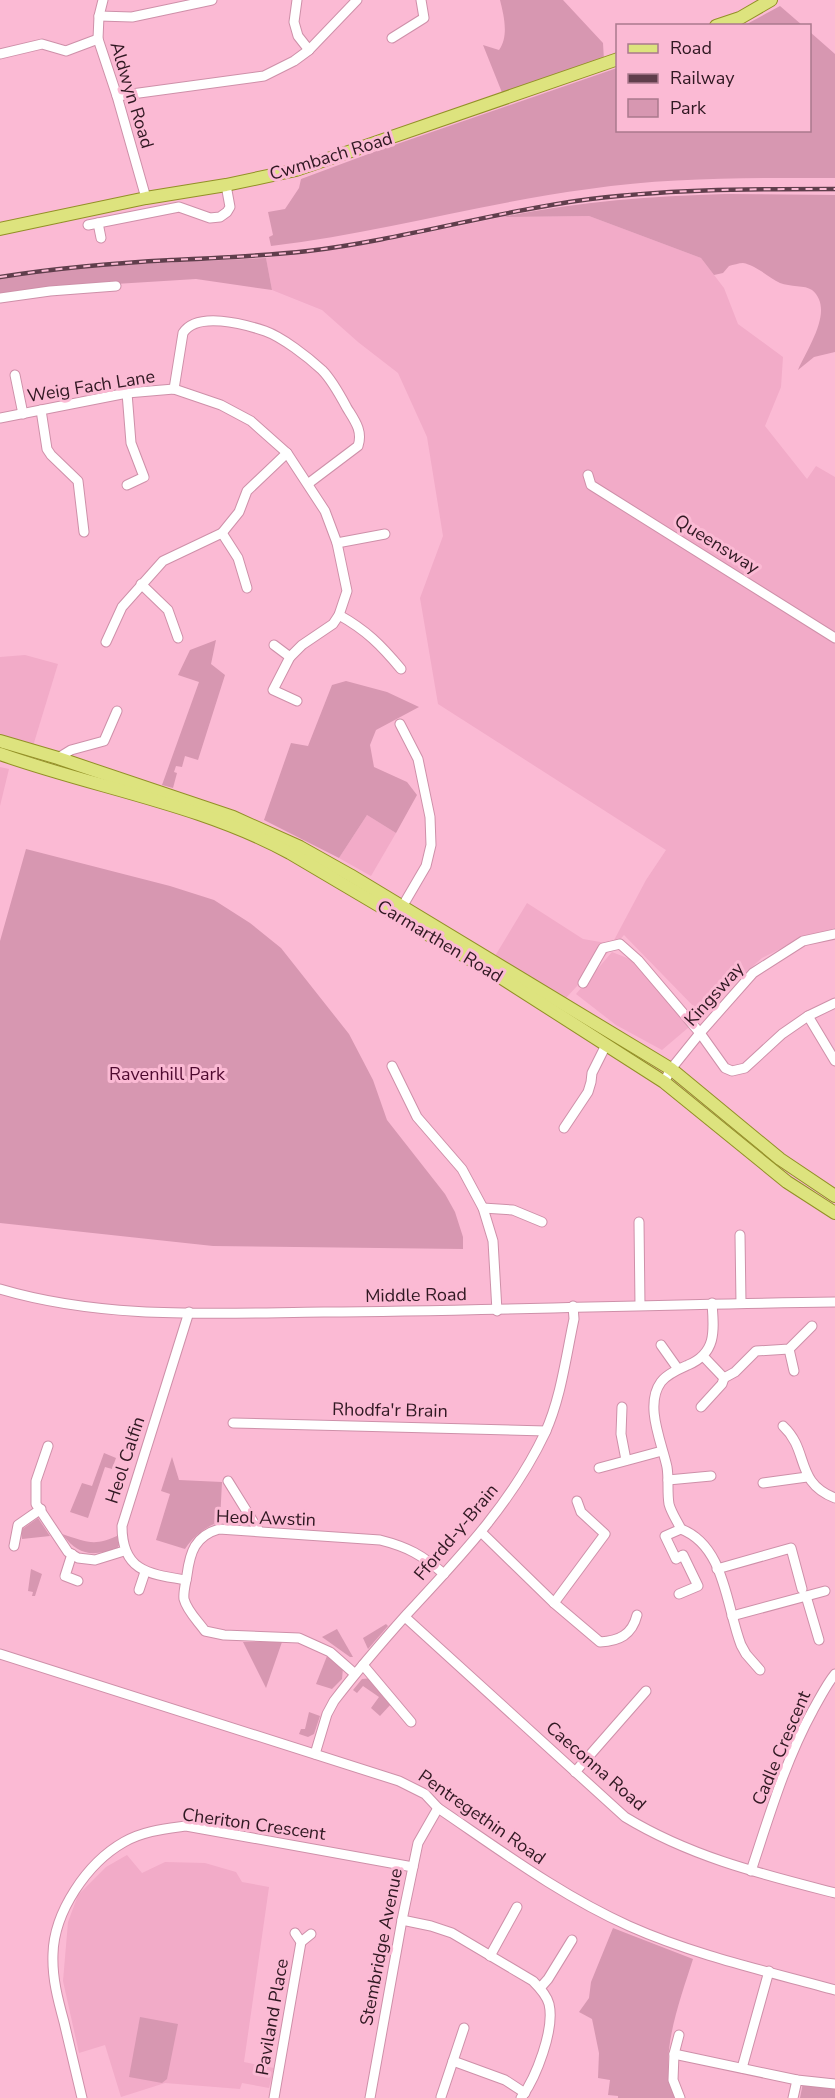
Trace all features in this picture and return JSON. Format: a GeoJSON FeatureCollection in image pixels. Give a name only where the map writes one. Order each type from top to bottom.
{"type":"FeatureCollection","features":[{"type":"Feature","properties":{"kind":"main road"},"geometry":{"type":"LineString","coordinates":[[722,24],[740,18],[771,0]]}},
{"type":"Feature","properties":{"kind":"main road","name":"Cwmbach Road"},"geometry":{"type":"LineString","coordinates":[[0,229],[146,198],[226,185],[296,170],[616,60]]}},
{"type":"Feature","properties":{"kind":"main road","name":"Carmarthen Road"},"geometry":{"type":"LineString","coordinates":[[0,741],[214,810],[257,827],[310,853],[671,1069],[780,1160],[835,1196]]}},
{"type":"Feature","properties":{"kind":"main road","name":"Carmarthen Road"},"geometry":{"type":"LineString","coordinates":[[0,754],[222,822],[272,843],[401,917],[664,1082],[787,1182],[835,1213]]}},
{"type":"Feature","properties":{"kind":"street","name":"Aldwyn Road"},"geometry":{"type":"LineString","coordinates":[[103,0],[99,16],[98,39],[146,198]]}},
{"type":"Feature","properties":{"kind":"street"},"geometry":{"type":"LineString","coordinates":[[99,16],[132,17],[212,0]]}},
{"type":"Feature","properties":{"kind":"street"},"geometry":{"type":"LineString","coordinates":[[297,0],[294,22],[298,36],[309,50]]}},
{"type":"Feature","properties":{"kind":"street"},"geometry":{"type":"LineString","coordinates":[[117,96],[264,76],[294,61],[309,50],[357,0]]}},
{"type":"Feature","properties":{"kind":"street"},"geometry":{"type":"LineString","coordinates":[[392,38],[424,18],[421,0]]}},
{"type":"Feature","properties":{"kind":"street"},"geometry":{"type":"LineString","coordinates":[[0,54],[42,44],[66,51],[98,39]]}},
{"type":"Feature","properties":{"kind":"street"},"geometry":{"type":"LineString","coordinates":[[101,238],[93,224],[179,207],[210,218],[220,217],[230,207],[226,185]]}},
{"type":"Feature","properties":{"kind":"street"},"geometry":{"type":"LineString","coordinates":[[0,298],[50,291],[116,286]]}},
{"type":"Feature","properties":{"kind":"street"},"geometry":{"type":"LineString","coordinates":[[174,389],[183,333],[195,321],[214,320],[266,331],[298,351],[323,370],[360,429],[358,446],[309,483]]}},
{"type":"Feature","properties":{"kind":"street"},"geometry":{"type":"LineString","coordinates":[[15,375],[23,414]]}},
{"type":"Feature","properties":{"kind":"street","name":"Weig Fach Lane"},"geometry":{"type":"LineString","coordinates":[[0,418],[127,393],[174,389],[221,405],[251,421],[287,453],[309,483],[325,511],[337,543],[347,591],[339,615]]}},
{"type":"Feature","properties":{"kind":"street"},"geometry":{"type":"LineString","coordinates":[[127,393],[130,443],[144,477],[127,485]]}},
{"type":"Feature","properties":{"kind":"street"},"geometry":{"type":"LineString","coordinates":[[41,410],[47,448],[51,455],[78,481],[84,532]]}},
{"type":"Feature","properties":{"kind":"street"},"geometry":{"type":"LineString","coordinates":[[106,642],[122,607],[163,561],[222,533],[240,512],[248,491],[287,453]]}},
{"type":"Feature","properties":{"kind":"street","name":"Queensway"},"geometry":{"type":"LineString","coordinates":[[588,475],[591,485],[835,638]]}},
{"type":"Feature","properties":{"kind":"street"},"geometry":{"type":"LineString","coordinates":[[222,533],[238,558],[247,588]]}},
{"type":"Feature","properties":{"kind":"street"},"geometry":{"type":"LineString","coordinates":[[337,543],[385,534]]}},
{"type":"Feature","properties":{"kind":"street"},"geometry":{"type":"LineString","coordinates":[[141,584],[168,610],[178,638]]}},
{"type":"Feature","properties":{"kind":"street"},"geometry":{"type":"LineString","coordinates":[[297,701],[273,690],[290,657],[302,645],[333,624],[339,615],[360,626],[379,643],[401,669]]}},
{"type":"Feature","properties":{"kind":"street"},"geometry":{"type":"LineString","coordinates":[[274,645],[290,657]]}},
{"type":"Feature","properties":{"kind":"street"},"geometry":{"type":"LineString","coordinates":[[58,758],[71,750],[104,741],[117,711]]}},
{"type":"Feature","properties":{"kind":"street"},"geometry":{"type":"LineString","coordinates":[[400,724],[418,759],[430,817],[431,845],[426,866],[402,907]]}},
{"type":"Feature","properties":{"kind":"street","name":"Kingsway"},"geometry":{"type":"LineString","coordinates":[[664,1082],[671,1069],[700,1033],[753,973],[803,941],[835,934]]}},
{"type":"Feature","properties":{"kind":"street"},"geometry":{"type":"LineString","coordinates":[[583,983],[603,948],[620,944],[638,960],[700,1033],[725,1068],[737,1070],[745,1068],[782,1034],[808,1016],[835,1003]]}},
{"type":"Feature","properties":{"kind":"street"},"geometry":{"type":"LineString","coordinates":[[808,1016],[835,1061]]}},
{"type":"Feature","properties":{"kind":"street"},"geometry":{"type":"LineString","coordinates":[[564,1128],[588,1092],[592,1073],[606,1045]]}},
{"type":"Feature","properties":{"kind":"street"},"geometry":{"type":"LineString","coordinates":[[392,1066],[417,1117],[462,1169],[483,1208],[493,1241],[497,1311]]}},
{"type":"Feature","properties":{"kind":"street"},"geometry":{"type":"LineString","coordinates":[[483,1208],[513,1210],[542,1222]]}},
{"type":"Feature","properties":{"kind":"street"},"geometry":{"type":"LineString","coordinates":[[639,1222],[640,1305]]}},
{"type":"Feature","properties":{"kind":"street"},"geometry":{"type":"LineString","coordinates":[[740,1235],[741,1303]]}},
{"type":"Feature","properties":{"kind":"street","name":"Middle Road"},"geometry":{"type":"LineString","coordinates":[[0,1289],[56,1304],[125,1312],[497,1311],[573,1306],[835,1302]]}},
{"type":"Feature","properties":{"kind":"street"},"geometry":{"type":"LineString","coordinates":[[712,1303],[713,1333],[710,1345],[704,1356],[678,1369],[661,1382],[656,1395],[655,1419],[667,1468],[669,1505],[681,1529],[703,1544],[717,1569],[741,1645],[760,1670]]}},
{"type":"Feature","properties":{"kind":"street","name":"Ffordd-y-Brain"},"geometry":{"type":"LineString","coordinates":[[315,1754],[327,1714],[334,1701],[355,1674],[481,1532],[517,1484],[546,1431],[574,1319],[573,1306]]}},
{"type":"Feature","properties":{"kind":"street","name":"Heol Calfin"},"geometry":{"type":"LineString","coordinates":[[124,1551],[122,1526],[125,1513],[189,1312]]}},
{"type":"Feature","properties":{"kind":"street"},"geometry":{"type":"LineString","coordinates":[[701,1407],[722,1384],[724,1378],[735,1372],[756,1351],[789,1349],[812,1326]]}},
{"type":"Feature","properties":{"kind":"street"},"geometry":{"type":"LineString","coordinates":[[661,1345],[678,1369]]}},
{"type":"Feature","properties":{"kind":"street"},"geometry":{"type":"LineString","coordinates":[[789,1349],[794,1371]]}},
{"type":"Feature","properties":{"kind":"street"},"geometry":{"type":"LineString","coordinates":[[704,1356],[724,1378]]}},
{"type":"Feature","properties":{"kind":"street"},"geometry":{"type":"LineString","coordinates":[[622,1407],[621,1434],[626,1460]]}},
{"type":"Feature","properties":{"kind":"street","name":"Rhodfa'r Brain"},"geometry":{"type":"LineString","coordinates":[[233,1423],[546,1431]]}},
{"type":"Feature","properties":{"kind":"street"},"geometry":{"type":"LineString","coordinates":[[783,1426],[789,1431],[798,1450],[807,1477],[822,1493],[835,1498]]}},
{"type":"Feature","properties":{"kind":"street"},"geometry":{"type":"LineString","coordinates":[[48,1446],[36,1481],[36,1504],[69,1552],[78,1558],[95,1560],[124,1551],[146,1572],[186,1580]]}},
{"type":"Feature","properties":{"kind":"street"},"geometry":{"type":"LineString","coordinates":[[599,1468],[662,1451]]}},
{"type":"Feature","properties":{"kind":"street"},"geometry":{"type":"LineString","coordinates":[[668,1480],[711,1476]]}},
{"type":"Feature","properties":{"kind":"street"},"geometry":{"type":"LineString","coordinates":[[763,1483],[807,1477]]}},
{"type":"Feature","properties":{"kind":"street"},"geometry":{"type":"LineString","coordinates":[[223,1495],[231,1485],[259,1531]]}},
{"type":"Feature","properties":{"kind":"street"},"geometry":{"type":"LineString","coordinates":[[554,1604],[605,1534],[581,1512],[577,1501]]}},
{"type":"Feature","properties":{"kind":"street"},"geometry":{"type":"LineString","coordinates":[[14,1546],[18,1525],[41,1509]]}},
{"type":"Feature","properties":{"kind":"street","name":"Heol Awstin"},"geometry":{"type":"LineString","coordinates":[[355,1674],[330,1652],[299,1638],[224,1635],[205,1631],[189,1610],[184,1598],[191,1551],[197,1540],[208,1532],[219,1529],[380,1540],[402,1545],[421,1555],[444,1574]]}},
{"type":"Feature","properties":{"kind":"street"},"geometry":{"type":"LineString","coordinates":[[679,1594],[698,1586],[683,1555],[676,1558],[666,1536],[681,1529]]}},
{"type":"Feature","properties":{"kind":"street"},"geometry":{"type":"LineString","coordinates":[[481,1532],[554,1604],[600,1642],[614,1641],[624,1636],[634,1625],[637,1615]]}},
{"type":"Feature","properties":{"kind":"street"},"geometry":{"type":"LineString","coordinates":[[717,1569],[790,1548],[819,1640]]}},
{"type":"Feature","properties":{"kind":"street"},"geometry":{"type":"LineString","coordinates":[[72,1554],[65,1576],[78,1581]]}},
{"type":"Feature","properties":{"kind":"street"},"geometry":{"type":"LineString","coordinates":[[139,1590],[146,1572]]}},
{"type":"Feature","properties":{"kind":"street"},"geometry":{"type":"LineString","coordinates":[[732,1616],[804,1593],[825,1592]]}},
{"type":"Feature","properties":{"kind":"street","name":"Caeconna Road"},"geometry":{"type":"LineString","coordinates":[[405,1617],[625,1817],[656,1836],[699,1854],[751,1871],[835,1893]]}},
{"type":"Feature","properties":{"kind":"street","name":"Pentregethin Road"},"geometry":{"type":"LineString","coordinates":[[0,1654],[399,1781],[426,1794],[438,1808],[562,1892],[628,1926],[691,1949],[835,1990]]}},
{"type":"Feature","properties":{"kind":"street"},"geometry":{"type":"LineString","coordinates":[[363,1665],[411,1722]]}},
{"type":"Feature","properties":{"kind":"street","name":"Cadle Crescent"},"geometry":{"type":"LineString","coordinates":[[751,1871],[781,1779],[806,1723],[835,1674]]}},
{"type":"Feature","properties":{"kind":"street"},"geometry":{"type":"LineString","coordinates":[[575,1772],[646,1691]]}},
{"type":"Feature","properties":{"kind":"street","name":"Stembridge Avenue"},"geometry":{"type":"LineString","coordinates":[[370,2098],[418,1843],[438,1808]]}},
{"type":"Feature","properties":{"kind":"street","name":"Cheriton Crescent"},"geometry":{"type":"LineString","coordinates":[[82,2098],[54,1983],[52,1952],[62,1914],[73,1892],[102,1858],[124,1842],[154,1830],[186,1826],[413,1867]]}},
{"type":"Feature","properties":{"kind":"street"},"geometry":{"type":"LineString","coordinates":[[490,1956],[517,1907]]}},
{"type":"Feature","properties":{"kind":"street"},"geometry":{"type":"LineString","coordinates":[[402,1920],[452,1933],[533,1981],[549,2004],[549,2021],[541,2058],[523,2096],[505,2080],[453,2061]]}},
{"type":"Feature","properties":{"kind":"street","name":"Paviland Place"},"geometry":{"type":"LineString","coordinates":[[274,2098],[301,1942],[296,1933]]}},
{"type":"Feature","properties":{"kind":"street","name":"Paviland Place"},"geometry":{"type":"LineString","coordinates":[[301,1942],[311,1934]]}},
{"type":"Feature","properties":{"kind":"street"},"geometry":{"type":"LineString","coordinates":[[540,1988],[572,1940]]}},
{"type":"Feature","properties":{"kind":"street"},"geometry":{"type":"LineString","coordinates":[[742,2068],[769,1971]]}},
{"type":"Feature","properties":{"kind":"street"},"geometry":{"type":"LineString","coordinates":[[441,2097],[464,2028]]}},
{"type":"Feature","properties":{"kind":"street"},"geometry":{"type":"LineString","coordinates":[[679,2035],[674,2054],[673,2080],[680,2098]]}},
{"type":"Feature","properties":{"kind":"street"},"geometry":{"type":"LineString","coordinates":[[674,2054],[797,2080],[835,2084]]}},
{"type":"Feature","properties":{"kind":"street"},"geometry":{"type":"LineString","coordinates":[[793,2098],[797,2080]]}},
{"type":"Feature","properties":{"kind":"shaded area"},"geometry":{"type":"Polygon","coordinates":[[[589,216],[701,258],[724,288],[738,324],[783,357],[781,387],[765,426],[807,479],[816,466],[835,477],[835,930],[806,936],[762,958],[700,1013],[624,935],[566,998],[495,956],[527,903],[583,939],[612,944],[646,880],[666,850],[438,704],[420,598],[443,536],[427,437],[398,373],[322,310],[272,290],[266,258],[391,240],[502,217],[589,216]]]}},
{"type":"Feature","properties":{"kind":"shaded area"},"geometry":{"type":"Polygon","coordinates":[[[25,655],[58,664],[33,746],[0,735],[0,657],[25,655]]]}},
{"type":"Feature","properties":{"kind":"shaded area"},"geometry":{"type":"Polygon","coordinates":[[[0,767],[9,769],[0,806],[0,767]]]}},
{"type":"Feature","properties":{"kind":"shaded area"},"geometry":{"type":"Polygon","coordinates":[[[367,815],[396,833],[371,876],[339,858],[367,815]]]}},
{"type":"Feature","properties":{"kind":"shaded area"},"geometry":{"type":"Polygon","coordinates":[[[612,952],[632,960],[689,1027],[662,1050],[616,1025],[576,994],[612,952]]]}},
{"type":"Feature","properties":{"kind":"shaded area"},"geometry":{"type":"Polygon","coordinates":[[[127,1855],[142,1873],[165,1862],[205,1863],[236,1872],[242,1882],[269,1887],[244,2062],[274,2068],[269,2088],[242,2083],[240,2089],[165,2083],[121,2097],[105,2045],[79,2053],[63,1981],[68,1922],[78,1895],[106,1867],[127,1855]]]}},
{"type":"Feature","properties":{"kind":"green space"},"geometry":{"type":"Polygon","coordinates":[[[500,0],[563,0],[603,43],[604,61],[503,95],[483,45],[499,50],[504,39],[505,26],[500,0]]]}},
{"type":"Feature","properties":{"kind":"green space"},"geometry":{"type":"Polygon","coordinates":[[[780,6],[801,24],[747,24],[780,6]]]}},
{"type":"Feature","properties":{"kind":"green space"},"geometry":{"type":"Polygon","coordinates":[[[811,33],[835,54],[835,178],[712,179],[620,185],[549,195],[351,234],[271,246],[269,237],[273,235],[268,212],[285,209],[299,188],[301,179],[616,68],[616,132],[811,132],[811,33]]]}},
{"type":"Feature","properties":{"kind":"green space"},"geometry":{"type":"Polygon","coordinates":[[[725,194],[835,195],[835,352],[814,357],[798,370],[813,340],[820,318],[821,307],[818,298],[809,288],[780,283],[753,266],[743,263],[729,266],[723,273],[714,275],[701,258],[589,216],[502,217],[557,207],[613,201],[725,194]]]}},
{"type":"Feature","properties":{"kind":"green space"},"geometry":{"type":"Polygon","coordinates":[[[266,258],[272,290],[196,279],[51,288],[0,295],[0,275],[133,264],[266,258]]]}},
{"type":"Feature","properties":{"kind":"green space"},"geometry":{"type":"Polygon","coordinates":[[[216,640],[211,664],[225,675],[198,760],[185,756],[182,767],[176,766],[174,772],[177,773],[173,788],[162,785],[199,682],[178,675],[190,650],[216,640]]]}},
{"type":"Feature","properties":{"kind":"green space"},"geometry":{"type":"Polygon","coordinates":[[[346,681],[387,692],[419,707],[376,730],[370,745],[374,767],[407,782],[417,795],[396,833],[367,815],[339,858],[264,820],[291,743],[308,746],[332,685],[346,681]]]}},
{"type":"Feature","properties":{"kind":"green space","name":"Ravenhill Park"},"geometry":{"type":"Polygon","coordinates":[[[26,849],[170,886],[214,900],[250,923],[281,948],[349,1034],[373,1080],[387,1120],[445,1194],[455,1212],[463,1237],[463,1249],[213,1246],[0,1223],[0,941],[26,849]]]}},
{"type":"Feature","properties":{"kind":"green space"},"geometry":{"type":"Polygon","coordinates":[[[104,1453],[116,1458],[112,1469],[105,1467],[88,1518],[70,1512],[82,1483],[92,1486],[104,1453]]]}},
{"type":"Feature","properties":{"kind":"green space"},"geometry":{"type":"Polygon","coordinates":[[[172,1457],[179,1480],[222,1482],[220,1521],[200,1532],[185,1549],[156,1540],[170,1494],[161,1491],[172,1457]]]}},
{"type":"Feature","properties":{"kind":"green space"},"geometry":{"type":"Polygon","coordinates":[[[38,1518],[50,1536],[22,1539],[21,1530],[38,1518]]]}},
{"type":"Feature","properties":{"kind":"green space"},"geometry":{"type":"Polygon","coordinates":[[[62,1534],[90,1542],[103,1541],[119,1535],[120,1543],[117,1549],[100,1553],[86,1552],[74,1547],[62,1534]]]}},
{"type":"Feature","properties":{"kind":"green space"},"geometry":{"type":"Polygon","coordinates":[[[31,1569],[42,1574],[35,1596],[32,1596],[33,1592],[28,1591],[31,1569]]]}},
{"type":"Feature","properties":{"kind":"green space"},"geometry":{"type":"Polygon","coordinates":[[[386,1624],[388,1626],[368,1649],[363,1638],[386,1624]]]}},
{"type":"Feature","properties":{"kind":"green space"},"geometry":{"type":"Polygon","coordinates":[[[337,1629],[353,1657],[322,1637],[337,1629]]]}},
{"type":"Feature","properties":{"kind":"green space"},"geometry":{"type":"Polygon","coordinates":[[[243,1642],[282,1642],[266,1688],[243,1642]]]}},
{"type":"Feature","properties":{"kind":"green space"},"geometry":{"type":"Polygon","coordinates":[[[327,1656],[343,1668],[342,1679],[332,1689],[316,1684],[327,1656]]]}},
{"type":"Feature","properties":{"kind":"green space"},"geometry":{"type":"Polygon","coordinates":[[[372,1678],[391,1704],[380,1716],[371,1708],[379,1697],[363,1686],[357,1693],[353,1690],[362,1679],[372,1678]]]}},
{"type":"Feature","properties":{"kind":"green space"},"geometry":{"type":"Polygon","coordinates":[[[309,1712],[320,1716],[314,1734],[308,1737],[299,1734],[301,1729],[305,1729],[309,1712]]]}},
{"type":"Feature","properties":{"kind":"green space"},"geometry":{"type":"Polygon","coordinates":[[[613,1928],[693,1959],[675,2017],[669,2047],[669,2075],[675,2098],[618,2098],[618,2096],[608,2095],[610,2080],[598,2078],[599,2053],[592,2019],[579,2012],[589,1998],[591,1982],[613,1928]]]}},
{"type":"Feature","properties":{"kind":"green space"},"geometry":{"type":"Polygon","coordinates":[[[140,2017],[178,2024],[167,2079],[162,2083],[129,2077],[140,2017]]]}},
{"type":"Feature","properties":{"kind":"green space"},"geometry":{"type":"Polygon","coordinates":[[[803,2083],[835,2089],[835,2098],[800,2098],[803,2083]]]}},
{"type":"Feature","properties":{"kind":"railway"},"geometry":{"type":"LineString","coordinates":[[0,277],[107,264],[308,251],[376,240],[542,206],[608,197],[705,190],[835,189]]}}]}
